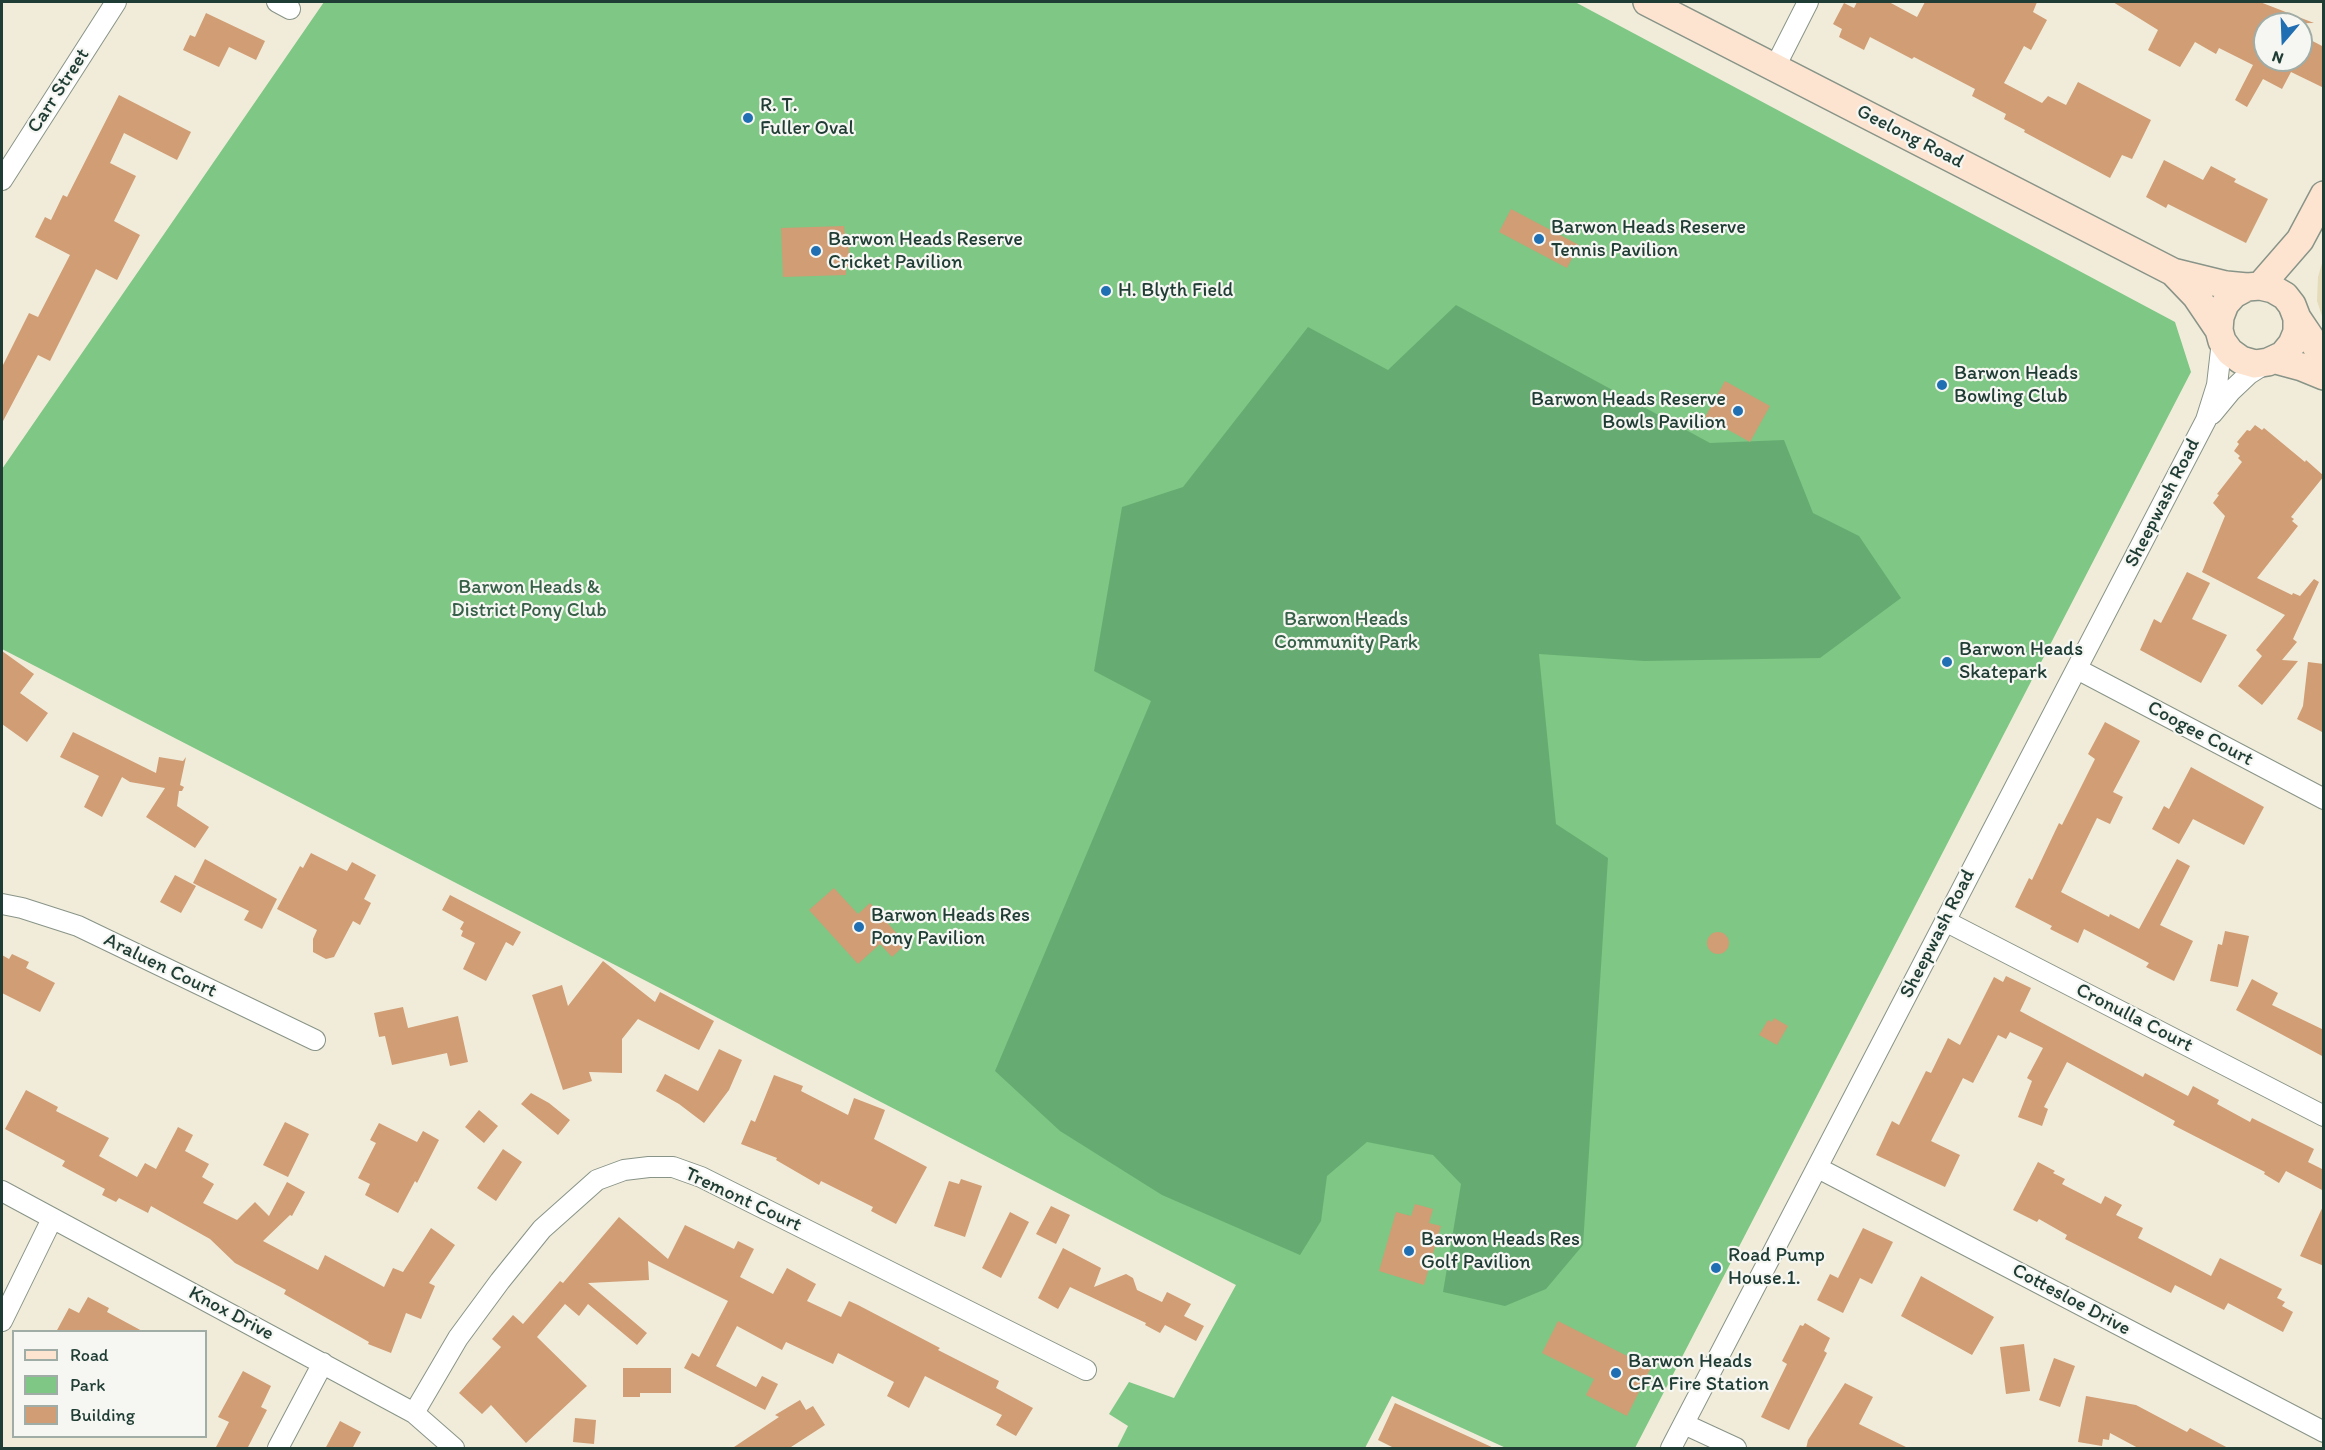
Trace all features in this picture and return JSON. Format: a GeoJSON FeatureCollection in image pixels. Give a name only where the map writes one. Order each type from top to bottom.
{"type":"FeatureCollection","features":[{"type":"Feature","properties":{"kind":"street","name":"Carr Street"},"geometry":{"type":"LineString","coordinates":[[2,180],[116,2]]}},
{"type":"Feature","properties":{"kind":"street","name":"Geelong Road"},"geometry":{"type":"LineString","coordinates":[[1647,2],[2173,272],[2216,283],[2253,287]]}},
{"type":"Feature","properties":{"kind":"street"},"geometry":{"type":"LineString","coordinates":[[1775,67],[1808,2]]}},
{"type":"Feature","properties":{"kind":"street"},"geometry":{"type":"LineString","coordinates":[[2324,195],[2300,240],[2253,287],[2234,294],[2224,304],[2220,317],[2221,336],[2230,352],[2241,360],[2255,364],[2272,361],[2302,367],[2324,376]]}},
{"type":"Feature","properties":{"kind":"street"},"geometry":{"type":"LineString","coordinates":[[2272,361],[2292,344],[2297,332],[2294,312],[2300,240]]}},
{"type":"Feature","properties":{"kind":"street","name":"Geelong Road"},"geometry":{"type":"LineString","coordinates":[[2173,272],[2196,296],[2221,336]]}},
{"type":"Feature","properties":{"kind":"street"},"geometry":{"type":"LineString","coordinates":[[2253,287],[2273,289],[2285,296],[2324,358]]}},
{"type":"Feature","properties":{"kind":"street","name":"Sheepwash Road"},"geometry":{"type":"LineString","coordinates":[[1671,1449],[2206,420],[2217,385],[2221,336]]}},
{"type":"Feature","properties":{"kind":"street","name":"Sheepwash Road"},"geometry":{"type":"LineString","coordinates":[[2206,420],[2230,391],[2249,374],[2272,361]]}},
{"type":"Feature","properties":{"kind":"street","name":"Coogee Court"},"geometry":{"type":"LineString","coordinates":[[2078,669],[2324,799]]}},
{"type":"Feature","properties":{"kind":"street","name":"Araluen Court"},"geometry":{"type":"LineString","coordinates":[[2,904],[78,926],[315,1040]]}},
{"type":"Feature","properties":{"kind":"street","name":"Cronulla Court"},"geometry":{"type":"LineString","coordinates":[[1945,921],[2324,1116]]}},
{"type":"Feature","properties":{"kind":"street","name":"Tremont Court"},"geometry":{"type":"LineString","coordinates":[[414,1413],[458,1338],[542,1229],[597,1180],[624,1170],[649,1167],[673,1167],[701,1177],[1086,1370]]}},
{"type":"Feature","properties":{"kind":"street","name":"Cottesloe Drive"},"geometry":{"type":"LineString","coordinates":[[1818,1168],[2324,1431]]}},
{"type":"Feature","properties":{"kind":"street","name":"Knox Drive"},"geometry":{"type":"LineString","coordinates":[[2,1191],[414,1413],[454,1449]]}},
{"type":"Feature","properties":{"kind":"street"},"geometry":{"type":"LineString","coordinates":[[2,1321],[52,1219]]}},
{"type":"Feature","properties":{"kind":"street"},"geometry":{"type":"LineString","coordinates":[[278,1449],[323,1363]]}},
{"type":"Feature","properties":{"kind":"street"},"geometry":{"type":"LineString","coordinates":[[1684,1424],[1736,1449]]}},
{"type":"Feature","properties":{"kind":"shaded area"},"geometry":{"type":"Polygon","coordinates":[[[2323,260],[2324,319],[2317,301],[2318,277],[2323,260]]]}},
{"type":"Feature","properties":{"kind":"green space","name":"Barwon Heads Community Park"},"geometry":{"type":"Polygon","coordinates":[[[324,2],[1575,2],[2175,322],[2191,372],[1635,1448],[1506,1448],[1392,1396],[1365,1448],[1117,1448],[1128,1426],[1109,1414],[1129,1382],[1174,1398],[1236,1285],[2,649],[2,469],[324,2]]]}},
{"type":"Feature","properties":{"kind":"green space"},"geometry":{"type":"Polygon","coordinates":[[[1456,305],[1710,443],[1784,440],[1813,513],[1859,536],[1901,598],[1820,658],[1644,661],[1539,654],[1556,824],[1608,858],[1583,1245],[1546,1289],[1505,1306],[1443,1292],[1461,1184],[1433,1155],[1367,1142],[1327,1176],[1321,1221],[1300,1255],[1162,1195],[1060,1131],[995,1071],[1151,701],[1094,671],[1122,507],[1183,487],[1308,327],[1388,370],[1456,305]]]}},
{"type":"Feature","properties":{"kind":"building"},"geometry":{"type":"Polygon","coordinates":[[[1857,2],[1889,2],[1917,17],[1925,2],[2037,2],[2033,12],[2047,20],[2031,50],[2024,46],[2004,83],[2042,103],[2048,96],[2066,105],[2078,82],[2151,120],[2132,159],[2122,155],[2110,178],[2024,132],[2025,130],[2004,119],[2006,114],[1972,96],[1975,89],[1914,57],[1912,59],[1870,37],[1864,50],[1839,37],[1842,29],[1833,24],[1844,3],[1854,8],[1857,2]]]}},
{"type":"Feature","properties":{"kind":"building"},"geometry":{"type":"Polygon","coordinates":[[[2113,2],[2260,2],[2286,12],[2253,12],[2253,65],[2219,48],[2216,54],[2195,42],[2180,67],[2148,50],[2158,30],[2113,2]]]}},
{"type":"Feature","properties":{"kind":"building"},"geometry":{"type":"Polygon","coordinates":[[[206,13],[265,41],[256,60],[229,47],[219,67],[183,50],[190,35],[195,37],[206,13]]]}},
{"type":"Feature","properties":{"kind":"building"},"geometry":{"type":"Polygon","coordinates":[[[2313,41],[2324,47],[2324,88],[2291,72],[2313,72],[2313,41]]]}},
{"type":"Feature","properties":{"kind":"building"},"geometry":{"type":"Polygon","coordinates":[[[2253,65],[2253,72],[2291,72],[2282,89],[2263,79],[2247,107],[2235,100],[2253,65]]]}},
{"type":"Feature","properties":{"kind":"building"},"geometry":{"type":"Polygon","coordinates":[[[119,95],[191,132],[177,160],[124,133],[110,163],[136,176],[114,221],[140,235],[117,280],[96,269],[50,361],[38,355],[2,423],[2,367],[29,313],[38,317],[70,255],[35,237],[45,217],[51,220],[63,195],[67,197],[119,95]]]}},
{"type":"Feature","properties":{"kind":"building"},"geometry":{"type":"Polygon","coordinates":[[[2164,160],[2203,180],[2211,166],[2236,179],[2234,182],[2268,199],[2246,243],[2168,204],[2166,208],[2146,197],[2164,160]]]}},
{"type":"Feature","properties":{"kind":"building","name":"Barwon Heads Reserve Tennis Pavilion"},"geometry":{"type":"Polygon","coordinates":[[[1511,209],[1579,245],[1567,268],[1499,232],[1511,209]]]}},
{"type":"Feature","properties":{"kind":"building","name":"Barwon Heads Reserve Cricket Pavilion"},"geometry":{"type":"Polygon","coordinates":[[[844,226],[845,234],[849,234],[850,267],[846,267],[846,275],[783,277],[781,228],[844,226]]]}},
{"type":"Feature","properties":{"kind":"building","name":"Barwon Heads Reserve Bowls Pavilion"},"geometry":{"type":"Polygon","coordinates":[[[1725,381],[1770,406],[1750,442],[1705,417],[1725,381]]]}},
{"type":"Feature","properties":{"kind":"building"},"geometry":{"type":"Polygon","coordinates":[[[2255,425],[2262,430],[2264,428],[2324,476],[2291,517],[2298,526],[2257,578],[2292,595],[2293,593],[2300,596],[2314,579],[2319,582],[2293,639],[2297,642],[2282,660],[2298,661],[2262,705],[2238,686],[2262,656],[2256,650],[2285,615],[2202,572],[2225,516],[2213,503],[2219,495],[2217,494],[2242,462],[2238,458],[2240,456],[2234,451],[2239,444],[2237,442],[2247,430],[2250,431],[2255,425]]]}},
{"type":"Feature","properties":{"kind":"building"},"geometry":{"type":"Polygon","coordinates":[[[2187,572],[2210,583],[2192,619],[2227,635],[2201,683],[2140,650],[2154,619],[2161,623],[2187,572]]]}},
{"type":"Feature","properties":{"kind":"building"},"geometry":{"type":"Polygon","coordinates":[[[2,651],[34,674],[20,693],[48,713],[27,742],[2,724],[2,651]]]}},
{"type":"Feature","properties":{"kind":"building"},"geometry":{"type":"Polygon","coordinates":[[[2308,662],[2324,664],[2324,733],[2297,719],[2303,706],[2308,662]]]}},
{"type":"Feature","properties":{"kind":"building"},"geometry":{"type":"Polygon","coordinates":[[[2105,722],[2140,741],[2113,792],[2123,797],[2110,824],[2097,818],[2061,892],[2109,917],[2110,914],[2139,929],[2177,859],[2190,866],[2160,925],[2193,941],[2174,981],[2146,967],[2149,963],[2084,929],[2078,943],[2050,929],[2052,926],[2015,907],[2029,878],[2032,880],[2059,823],[2062,825],[2095,759],[2088,754],[2105,722]]]}},
{"type":"Feature","properties":{"kind":"building"},"geometry":{"type":"Polygon","coordinates":[[[73,732],[156,773],[159,757],[183,761],[186,757],[180,785],[184,787],[182,791],[179,791],[177,806],[209,827],[195,848],[146,817],[165,788],[130,782],[122,777],[102,817],[84,807],[99,776],[60,757],[73,732]]]}},
{"type":"Feature","properties":{"kind":"building"},"geometry":{"type":"Polygon","coordinates":[[[2191,767],[2264,807],[2244,845],[2193,819],[2179,844],[2152,829],[2164,806],[2169,809],[2191,767]]]}},
{"type":"Feature","properties":{"kind":"building"},"geometry":{"type":"Polygon","coordinates":[[[311,853],[347,871],[352,862],[376,875],[364,899],[371,903],[360,925],[353,921],[334,957],[326,959],[313,952],[313,939],[317,930],[277,909],[300,866],[303,868],[311,853]]]}},
{"type":"Feature","properties":{"kind":"building"},"geometry":{"type":"Polygon","coordinates":[[[205,859],[277,899],[262,929],[244,920],[249,911],[193,883],[205,859]]]}},
{"type":"Feature","properties":{"kind":"building"},"geometry":{"type":"Polygon","coordinates":[[[175,875],[196,886],[181,913],[160,902],[175,875]]]}},
{"type":"Feature","properties":{"kind":"building","name":"Barwon Heads Res Pony Pavilion"},"geometry":{"type":"Polygon","coordinates":[[[834,888],[858,914],[870,903],[906,944],[892,957],[880,944],[858,964],[809,910],[834,888]]]}},
{"type":"Feature","properties":{"kind":"building"},"geometry":{"type":"Polygon","coordinates":[[[450,895],[521,932],[513,946],[506,942],[486,981],[463,969],[475,943],[461,936],[463,931],[460,929],[464,922],[442,910],[450,895]]]}},
{"type":"Feature","properties":{"kind":"building"},"geometry":{"type":"Polygon","coordinates":[[[2225,931],[2249,936],[2238,987],[2210,981],[2218,944],[2222,945],[2225,931]]]}},
{"type":"Feature","properties":{"kind":"building"},"geometry":{"type":"Polygon","coordinates":[[[1718,932],[1726,935],[1729,943],[1726,951],[1718,954],[1710,951],[1707,943],[1710,935],[1718,932]]]}},
{"type":"Feature","properties":{"kind":"building"},"geometry":{"type":"Polygon","coordinates":[[[12,954],[29,962],[26,968],[55,983],[40,1012],[2,993],[2,955],[9,959],[12,954]]]}},
{"type":"Feature","properties":{"kind":"building"},"geometry":{"type":"Polygon","coordinates":[[[603,961],[655,1002],[660,992],[714,1021],[699,1050],[638,1019],[622,1039],[622,1073],[589,1072],[592,1081],[563,1090],[532,995],[562,985],[568,1006],[603,961]]]}},
{"type":"Feature","properties":{"kind":"building"},"geometry":{"type":"Polygon","coordinates":[[[2006,976],[2031,988],[2020,1011],[2143,1077],[2145,1073],[2188,1096],[2193,1086],[2219,1100],[2217,1104],[2250,1122],[2252,1118],[2314,1149],[2308,1162],[2324,1170],[2324,1191],[2286,1171],[2279,1183],[2264,1174],[2265,1172],[2173,1125],[2175,1121],[2067,1062],[2044,1107],[2048,1109],[2042,1126],[2018,1117],[2032,1081],[2027,1078],[2043,1048],[2010,1032],[2006,1039],[1998,1035],[1973,1083],[1963,1078],[1931,1141],[1960,1155],[1945,1187],[1876,1155],[1892,1121],[1899,1125],[1926,1071],[1931,1073],[1948,1038],[1960,1045],[1994,977],[2003,982],[2006,976]]]}},
{"type":"Feature","properties":{"kind":"building"},"geometry":{"type":"Polygon","coordinates":[[[2252,979],[2278,993],[2272,1005],[2324,1030],[2324,1057],[2236,1010],[2252,979]]]}},
{"type":"Feature","properties":{"kind":"building"},"geometry":{"type":"Polygon","coordinates":[[[403,1007],[408,1028],[458,1016],[468,1062],[450,1066],[447,1053],[392,1065],[385,1036],[379,1037],[374,1013],[403,1007]]]}},
{"type":"Feature","properties":{"kind":"building"},"geometry":{"type":"Polygon","coordinates":[[[1774,1018],[1788,1026],[1777,1045],[1759,1035],[1768,1020],[1772,1022],[1774,1018]]]}},
{"type":"Feature","properties":{"kind":"building"},"geometry":{"type":"Polygon","coordinates":[[[719,1049],[742,1060],[729,1090],[704,1123],[679,1104],[656,1091],[665,1074],[698,1091],[719,1049]]]}},
{"type":"Feature","properties":{"kind":"building"},"geometry":{"type":"Polygon","coordinates":[[[774,1075],[803,1086],[801,1091],[848,1115],[854,1098],[885,1110],[874,1139],[927,1167],[896,1224],[871,1211],[873,1207],[821,1181],[819,1185],[776,1160],[777,1158],[741,1144],[751,1120],[755,1122],[774,1075]]]}},
{"type":"Feature","properties":{"kind":"building"},"geometry":{"type":"Polygon","coordinates":[[[26,1090],[58,1107],[56,1111],[109,1138],[99,1156],[137,1177],[145,1163],[156,1169],[178,1127],[193,1135],[185,1151],[209,1164],[202,1177],[214,1184],[203,1203],[237,1220],[255,1202],[269,1216],[287,1182],[305,1192],[292,1216],[290,1215],[263,1241],[318,1270],[325,1255],[384,1287],[393,1268],[403,1272],[431,1228],[455,1245],[429,1283],[435,1286],[421,1319],[406,1313],[391,1353],[368,1344],[369,1342],[284,1294],[286,1290],[235,1263],[210,1239],[151,1206],[148,1213],[119,1198],[116,1202],[102,1195],[105,1189],[62,1166],[65,1161],[5,1129],[26,1090]]]}},
{"type":"Feature","properties":{"kind":"building"},"geometry":{"type":"Polygon","coordinates":[[[531,1093],[549,1103],[570,1120],[558,1135],[521,1104],[531,1093]]]}},
{"type":"Feature","properties":{"kind":"building"},"geometry":{"type":"Polygon","coordinates":[[[479,1110],[498,1126],[484,1143],[465,1127],[479,1110]]]}},
{"type":"Feature","properties":{"kind":"building"},"geometry":{"type":"Polygon","coordinates":[[[285,1122],[309,1134],[288,1177],[263,1165],[285,1122]]]}},
{"type":"Feature","properties":{"kind":"building"},"geometry":{"type":"Polygon","coordinates":[[[379,1123],[417,1142],[423,1131],[439,1140],[417,1183],[415,1181],[398,1213],[365,1195],[370,1184],[358,1178],[376,1143],[370,1140],[379,1123]]]}},
{"type":"Feature","properties":{"kind":"building"},"geometry":{"type":"Polygon","coordinates":[[[503,1149],[522,1162],[496,1201],[477,1188],[503,1149]]]}},
{"type":"Feature","properties":{"kind":"building"},"geometry":{"type":"Polygon","coordinates":[[[2038,1162],[2065,1179],[2062,1184],[2101,1204],[2105,1196],[2122,1205],[2116,1215],[2143,1228],[2138,1238],[2211,1276],[2220,1258],[2282,1289],[2277,1298],[2285,1302],[2282,1306],[2293,1312],[2283,1332],[2228,1303],[2224,1310],[2175,1285],[2171,1293],[2065,1239],[2067,1235],[2039,1219],[2037,1222],[2013,1210],[2038,1162]]]}},
{"type":"Feature","properties":{"kind":"building"},"geometry":{"type":"Polygon","coordinates":[[[961,1179],[982,1186],[965,1237],[934,1226],[949,1181],[959,1184],[961,1179]]]}},
{"type":"Feature","properties":{"kind":"building","name":"Barwon Heads Res Golf Pavilion"},"geometry":{"type":"Polygon","coordinates":[[[1415,1204],[1433,1209],[1429,1223],[1441,1226],[1424,1285],[1379,1271],[1396,1212],[1411,1216],[1415,1204]]]}},
{"type":"Feature","properties":{"kind":"building"},"geometry":{"type":"Polygon","coordinates":[[[2324,1204],[2324,1266],[2300,1256],[2324,1204]]]}},
{"type":"Feature","properties":{"kind":"building"},"geometry":{"type":"Polygon","coordinates":[[[1051,1206],[1070,1215],[1056,1244],[1036,1234],[1051,1206]]]}},
{"type":"Feature","properties":{"kind":"building"},"geometry":{"type":"Polygon","coordinates":[[[1010,1212],[1029,1222],[1001,1278],[982,1268],[1010,1212]]]}},
{"type":"Feature","properties":{"kind":"building"},"geometry":{"type":"Polygon","coordinates":[[[619,1217],[668,1259],[685,1225],[734,1249],[738,1241],[754,1249],[740,1277],[773,1294],[787,1268],[816,1284],[807,1301],[841,1317],[849,1301],[858,1305],[999,1381],[996,1388],[1033,1408],[1016,1436],[996,1425],[1002,1415],[925,1376],[909,1408],[887,1396],[894,1382],[838,1353],[833,1364],[786,1342],[782,1350],[737,1326],[716,1366],[756,1387],[762,1376],[778,1384],[765,1410],[684,1368],[692,1353],[699,1357],[728,1301],[648,1261],[649,1280],[588,1283],[647,1333],[637,1345],[588,1304],[579,1316],[565,1304],[537,1337],[587,1386],[526,1443],[491,1405],[482,1414],[459,1393],[501,1347],[492,1339],[513,1315],[523,1324],[560,1281],[563,1283],[619,1217]]]}},
{"type":"Feature","properties":{"kind":"building"},"geometry":{"type":"Polygon","coordinates":[[[1863,1228],[1893,1242],[1872,1284],[1860,1278],[1843,1313],[1817,1300],[1830,1274],[1838,1278],[1863,1228]]]}},
{"type":"Feature","properties":{"kind":"building"},"geometry":{"type":"Polygon","coordinates":[[[1063,1248],[1101,1268],[1094,1287],[1126,1274],[1133,1278],[1137,1290],[1162,1302],[1167,1292],[1191,1304],[1184,1316],[1204,1326],[1196,1341],[1165,1325],[1160,1333],[1145,1325],[1146,1323],[1070,1287],[1058,1309],[1038,1298],[1063,1248]]]}},
{"type":"Feature","properties":{"kind":"building"},"geometry":{"type":"Polygon","coordinates":[[[1921,1276],[1994,1317],[1972,1355],[1901,1316],[1921,1276]]]}},
{"type":"Feature","properties":{"kind":"building"},"geometry":{"type":"Polygon","coordinates":[[[88,1297],[109,1308],[107,1312],[140,1330],[57,1330],[69,1308],[79,1313],[88,1297]]]}},
{"type":"Feature","properties":{"kind":"building","name":"Barwon Heads CFA Fire Station"},"geometry":{"type":"Polygon","coordinates":[[[1558,1321],[1651,1368],[1627,1416],[1586,1395],[1594,1379],[1542,1353],[1558,1321]]]}},
{"type":"Feature","properties":{"kind":"building"},"geometry":{"type":"Polygon","coordinates":[[[1805,1323],[1830,1338],[1824,1351],[1827,1353],[1789,1430],[1761,1417],[1787,1364],[1782,1361],[1800,1325],[1803,1326],[1805,1323]]]}},
{"type":"Feature","properties":{"kind":"building"},"geometry":{"type":"Polygon","coordinates":[[[2024,1344],[2030,1391],[2006,1394],[2000,1347],[2024,1344]]]}},
{"type":"Feature","properties":{"kind":"building"},"geometry":{"type":"Polygon","coordinates":[[[2054,1358],[2075,1366],[2060,1407],[2039,1400],[2054,1358]]]}},
{"type":"Feature","properties":{"kind":"building"},"geometry":{"type":"Polygon","coordinates":[[[623,1368],[671,1368],[671,1393],[640,1393],[640,1397],[623,1397],[623,1368]]]}},
{"type":"Feature","properties":{"kind":"building"},"geometry":{"type":"Polygon","coordinates":[[[243,1371],[271,1386],[261,1407],[267,1410],[247,1449],[215,1449],[229,1422],[218,1417],[243,1371]]]}},
{"type":"Feature","properties":{"kind":"building"},"geometry":{"type":"Polygon","coordinates":[[[1845,1383],[1873,1397],[1859,1424],[1910,1449],[1806,1449],[1808,1440],[1845,1383]]]}},
{"type":"Feature","properties":{"kind":"building"},"geometry":{"type":"Polygon","coordinates":[[[2086,1396],[2136,1405],[2187,1432],[2190,1428],[2230,1449],[2140,1449],[2110,1433],[2109,1440],[2103,1439],[2102,1446],[2078,1442],[2086,1396]]]}},
{"type":"Feature","properties":{"kind":"building"},"geometry":{"type":"Polygon","coordinates":[[[800,1400],[806,1410],[813,1406],[825,1425],[788,1449],[731,1449],[779,1417],[775,1415],[800,1400]]]}},
{"type":"Feature","properties":{"kind":"building"},"geometry":{"type":"Polygon","coordinates":[[[1395,1403],[1496,1449],[1396,1449],[1378,1440],[1395,1403]]]}},
{"type":"Feature","properties":{"kind":"building"},"geometry":{"type":"Polygon","coordinates":[[[575,1418],[596,1420],[594,1444],[573,1442],[575,1418]]]}},
{"type":"Feature","properties":{"kind":"building"},"geometry":{"type":"Polygon","coordinates":[[[340,1421],[361,1432],[352,1449],[325,1449],[340,1421]]]}},
{"type":"Feature","properties":{"kind":"place","name":"R. T. Fuller Oval"},"geometry":{"type":"Point","coordinates":[748,118]}},
{"type":"Feature","properties":{"kind":"place","name":"Barwon Heads Reserve Tennis Pavilion"},"geometry":{"type":"Point","coordinates":[1539,239]}},
{"type":"Feature","properties":{"kind":"place","name":"Barwon Heads Reserve Cricket Pavilion"},"geometry":{"type":"Point","coordinates":[816,251]}},
{"type":"Feature","properties":{"kind":"place","name":"H. Blyth Field"},"geometry":{"type":"Point","coordinates":[1106,291]}},
{"type":"Feature","properties":{"kind":"place","name":"Barwon Heads Bowling Club"},"geometry":{"type":"Point","coordinates":[1942,385]}},
{"type":"Feature","properties":{"kind":"place","name":"Barwon Heads Reserve Bowls Pavilion"},"geometry":{"type":"Point","coordinates":[1738,411]}},
{"type":"Feature","properties":{"kind":"place","name":"Barwon Heads Skatepark"},"geometry":{"type":"Point","coordinates":[1947,662]}},
{"type":"Feature","properties":{"kind":"place","name":"Barwon Heads Res Pony Pavilion"},"geometry":{"type":"Point","coordinates":[859,927]}},
{"type":"Feature","properties":{"kind":"place","name":"Barwon Heads Res Golf Pavilion"},"geometry":{"type":"Point","coordinates":[1409,1251]}},
{"type":"Feature","properties":{"kind":"place","name":"Road Pump House.1."},"geometry":{"type":"Point","coordinates":[1716,1268]}},
{"type":"Feature","properties":{"kind":"place","name":"Barwon Heads CFA Fire Station"},"geometry":{"type":"Point","coordinates":[1616,1373]}},
{"type":"Feature","properties":{"kind":"park label","name":"Barwon Heads & District Pony Club"},"geometry":{"type":"Point","coordinates":[529,600]}}]}
